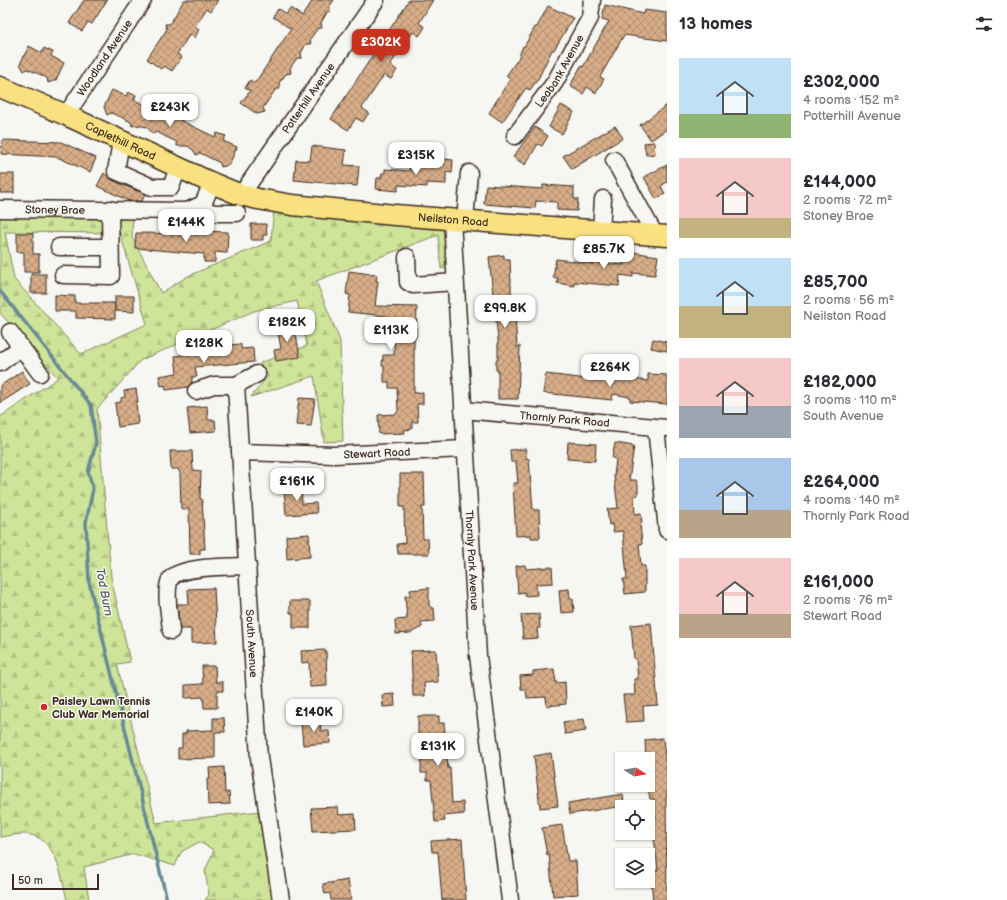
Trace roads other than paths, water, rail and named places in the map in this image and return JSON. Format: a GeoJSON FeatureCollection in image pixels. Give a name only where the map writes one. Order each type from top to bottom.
{"type":"FeatureCollection","features":[{"type":"Feature","properties":{"kind":"main road","name":"Caplethill Road"},"geometry":{"type":"LineString","coordinates":[[0,87],[66,115],[212,183],[239,204]]}},
{"type":"Feature","properties":{"kind":"main road","name":"Neilston Road"},"geometry":{"type":"LineString","coordinates":[[239,204],[292,205],[395,215],[661,236]]}},
{"type":"Feature","properties":{"kind":"street","name":"Woodland Avenue"},"geometry":{"type":"LineString","coordinates":[[66,115],[143,0]]}},
{"type":"Feature","properties":{"kind":"street","name":"Potterhill Avenue"},"geometry":{"type":"LineString","coordinates":[[239,204],[376,0]]}},
{"type":"Feature","properties":{"kind":"street","name":"Leabank Avenue"},"geometry":{"type":"LineString","coordinates":[[515,136],[555,82],[590,18],[592,0]]}},
{"type":"Feature","properties":{"kind":"street"},"geometry":{"type":"LineString","coordinates":[[121,141],[116,171],[152,187],[171,187],[178,168]]}},
{"type":"Feature","properties":{"kind":"street"},"geometry":{"type":"LineString","coordinates":[[614,160],[661,236]]}},
{"type":"Feature","properties":{"kind":"street","name":"Thornly Park Avenue"},"geometry":{"type":"LineString","coordinates":[[469,173],[458,220],[455,282],[478,656],[510,900]]}},
{"type":"Feature","properties":{"kind":"street"},"geometry":{"type":"LineString","coordinates":[[195,208],[203,204],[212,183]]}},
{"type":"Feature","properties":{"kind":"street"},"geometry":{"type":"LineString","coordinates":[[601,231],[604,199]]}},
{"type":"Feature","properties":{"kind":"street"},"geometry":{"type":"LineString","coordinates":[[195,208],[215,213],[239,204]]}},
{"type":"Feature","properties":{"kind":"street","name":"Stoney Brae"},"geometry":{"type":"LineString","coordinates":[[0,209],[187,211],[195,208]]}},
{"type":"Feature","properties":{"kind":"street"},"geometry":{"type":"LineString","coordinates":[[63,275],[111,276],[110,209]]}},
{"type":"Feature","properties":{"kind":"street"},"geometry":{"type":"LineString","coordinates":[[59,247],[110,247]]}},
{"type":"Feature","properties":{"kind":"street"},"geometry":{"type":"LineString","coordinates":[[407,257],[408,282],[413,285],[455,282]]}},
{"type":"Feature","properties":{"kind":"street"},"geometry":{"type":"LineString","coordinates":[[10,332],[40,372]]}},
{"type":"Feature","properties":{"kind":"street"},"geometry":{"type":"LineString","coordinates":[[0,363],[21,347]]}},
{"type":"Feature","properties":{"kind":"street"},"geometry":{"type":"LineString","coordinates":[[196,391],[214,385],[236,385],[257,374]]}},
{"type":"Feature","properties":{"kind":"street","name":"South Avenue"},"geometry":{"type":"LineString","coordinates":[[236,385],[259,758],[281,900]]}},
{"type":"Feature","properties":{"kind":"street","name":"Thornly Park Road"},"geometry":{"type":"LineString","coordinates":[[463,410],[661,428]]}},
{"type":"Feature","properties":{"kind":"street"},"geometry":{"type":"LineString","coordinates":[[661,428],[667,530]]}},
{"type":"Feature","properties":{"kind":"street","name":"Stewart Road"},"geometry":{"type":"LineString","coordinates":[[240,452],[334,455],[465,449]]}},
{"type":"Feature","properties":{"kind":"street"},"geometry":{"type":"LineString","coordinates":[[171,631],[168,590],[169,580],[175,574],[190,570],[248,566]]}},
{"type":"Feature","properties":{"kind":"waterway","name":"Tod Burn"},"geometry":{"type":"LineString","coordinates":[[0,291],[91,405],[96,443],[88,472],[93,489],[86,522],[89,582],[167,900]]}},
{"type":"Feature","properties":{"kind":"place","name":"Paisley Lawn Tennis Club War Memorial"},"geometry":{"type":"Point","coordinates":[44,707]}}]}
